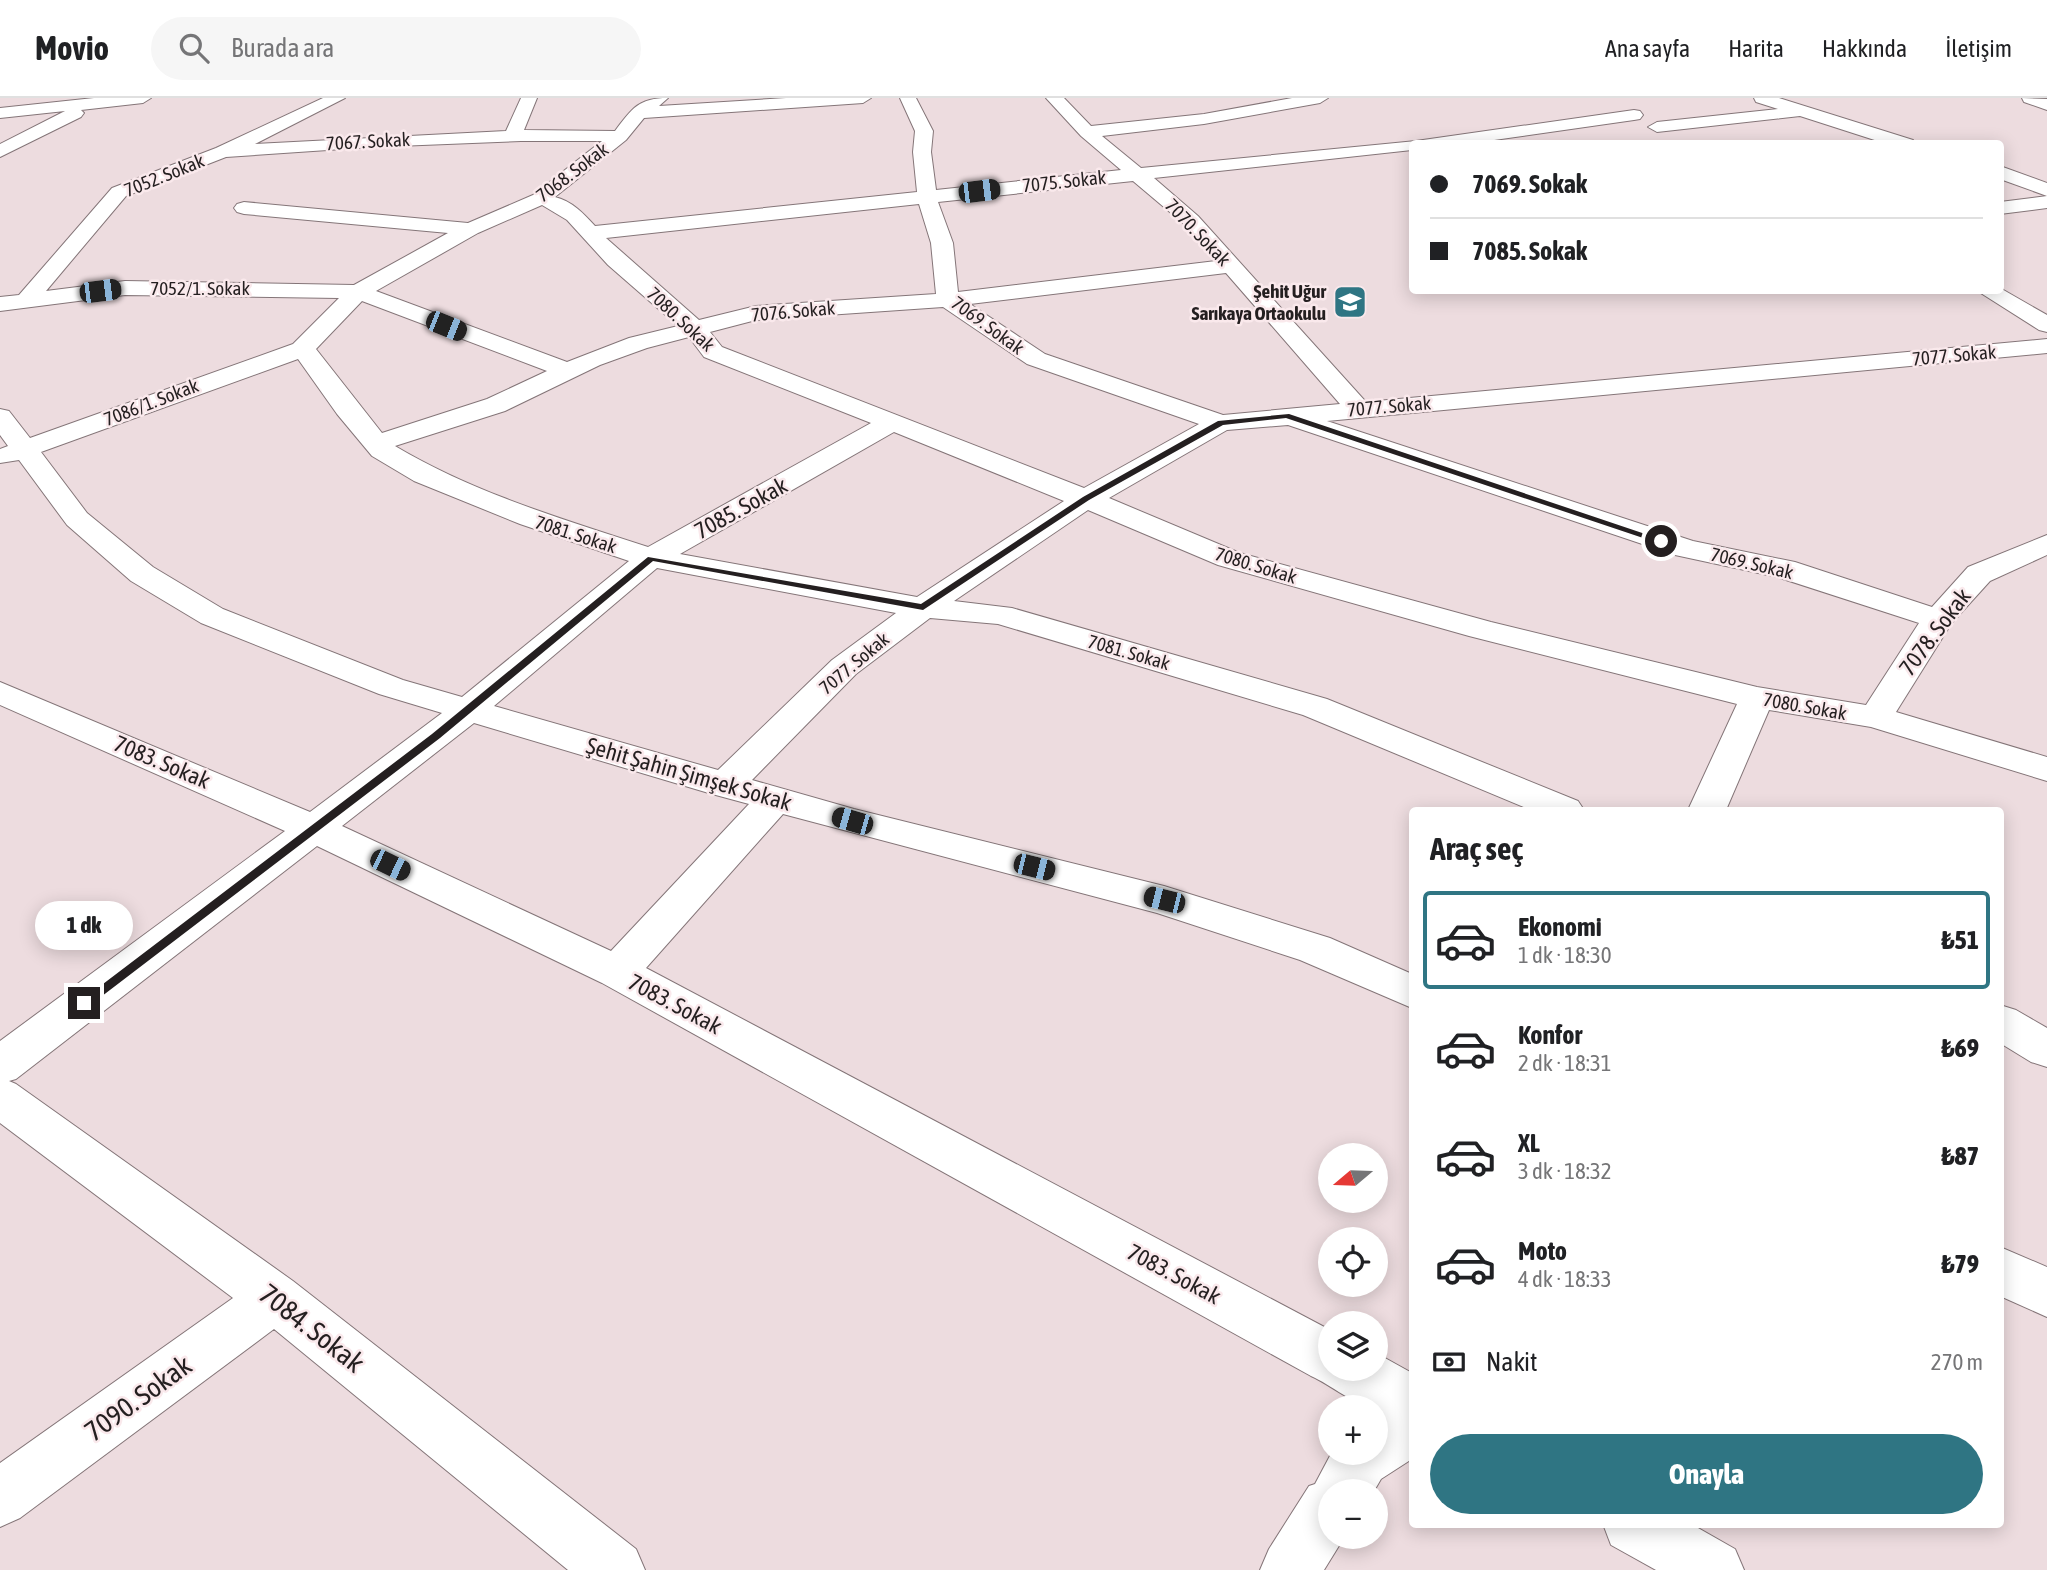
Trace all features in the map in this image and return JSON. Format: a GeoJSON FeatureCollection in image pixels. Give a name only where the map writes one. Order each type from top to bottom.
{"type":"FeatureCollection","features":[{"type":"Feature","properties":{"kind":"street"},"geometry":{"type":"LineString","coordinates":[[0,113],[143,98]]}},
{"type":"Feature","properties":{"kind":"street","name":"7052. Sokak"},"geometry":{"type":"LineString","coordinates":[[27,300],[119,192],[223,152],[337,98]]}},
{"type":"Feature","properties":{"kind":"street"},"geometry":{"type":"LineString","coordinates":[[513,135],[529,98]]}},
{"type":"Feature","properties":{"kind":"street","name":"7068. Sokak"},"geometry":{"type":"LineString","coordinates":[[471,229],[540,199],[620,136],[639,113],[660,98]]}},
{"type":"Feature","properties":{"kind":"street"},"geometry":{"type":"LineString","coordinates":[[639,113],[863,98]]}},
{"type":"Feature","properties":{"kind":"street","name":"7069. Sokak"},"geometry":{"type":"LineString","coordinates":[[908,98],[924,131],[922,152],[927,197],[942,243],[948,300],[1036,359],[1221,423]]}},
{"type":"Feature","properties":{"kind":"street","name":"7070. Sokak"},"geometry":{"type":"LineString","coordinates":[[1054,98],[1087,132],[1191,220],[1358,409]]}},
{"type":"Feature","properties":{"kind":"street"},"geometry":{"type":"LineString","coordinates":[[1187,98],[1204,119]]}},
{"type":"Feature","properties":{"kind":"street"},"geometry":{"type":"LineString","coordinates":[[1087,132],[1204,119],[1320,98]]}},
{"type":"Feature","properties":{"kind":"street"},"geometry":{"type":"LineString","coordinates":[[1602,98],[1684,140]]}},
{"type":"Feature","properties":{"kind":"street"},"geometry":{"type":"LineString","coordinates":[[1762,98],[1895,140]]}},
{"type":"Feature","properties":{"kind":"street"},"geometry":{"type":"LineString","coordinates":[[2030,98],[2047,105]]}},
{"type":"Feature","properties":{"kind":"street"},"geometry":{"type":"LineString","coordinates":[[1786,106],[1826,101]]}},
{"type":"Feature","properties":{"kind":"street"},"geometry":{"type":"LineString","coordinates":[[0,151],[93,102]]}},
{"type":"Feature","properties":{"kind":"street"},"geometry":{"type":"LineString","coordinates":[[1657,127],[1805,111]]}},
{"type":"Feature","properties":{"kind":"street"},"geometry":{"type":"LineString","coordinates":[[1452,140],[1634,115]]}},
{"type":"Feature","properties":{"kind":"street","name":"7067. Sokak"},"geometry":{"type":"LineString","coordinates":[[223,152],[359,141],[513,135],[620,136]]}},
{"type":"Feature","properties":{"kind":"street"},"geometry":{"type":"LineString","coordinates":[[1874,140],[1889,138]]}},
{"type":"Feature","properties":{"kind":"street","name":"7075. Sokak"},"geometry":{"type":"LineString","coordinates":[[590,233],[1409,145]]}},
{"type":"Feature","properties":{"kind":"street"},"geometry":{"type":"LineString","coordinates":[[2004,174],[2047,190]]}},
{"type":"Feature","properties":{"kind":"street","name":"7080. Sokak"},"geometry":{"type":"LineString","coordinates":[[540,199],[566,209],[616,260],[693,327],[713,352],[1086,499],[1229,559],[1480,629],[1757,698],[1875,717],[2047,769]]}},
{"type":"Feature","properties":{"kind":"street"},"geometry":{"type":"LineString","coordinates":[[2004,207],[2047,202]]}},
{"type":"Feature","properties":{"kind":"street"},"geometry":{"type":"LineString","coordinates":[[244,208],[471,229]]}},
{"type":"Feature","properties":{"kind":"street"},"geometry":{"type":"LineString","coordinates":[[302,349],[358,292],[471,229]]}},
{"type":"Feature","properties":{"kind":"street","name":"7076. Sokak"},"geometry":{"type":"LineString","coordinates":[[376,444],[496,405],[638,343],[756,313],[948,300],[1232,266]]}},
{"type":"Feature","properties":{"kind":"street","name":"7052/1. Sokak"},"geometry":{"type":"LineString","coordinates":[[0,303],[125,288],[358,292]]}},
{"type":"Feature","properties":{"kind":"street"},"geometry":{"type":"LineString","coordinates":[[358,292],[569,371]]}},
{"type":"Feature","properties":{"kind":"street"},"geometry":{"type":"LineString","coordinates":[[1994,294],[2047,325]]}},
{"type":"Feature","properties":{"kind":"street"},"geometry":{"type":"LineString","coordinates":[[2009,303],[2047,312]]}},
{"type":"Feature","properties":{"kind":"street","name":"7077. Sokak"},"geometry":{"type":"LineString","coordinates":[[725,785],[844,667],[923,608],[1086,499],[1221,423],[2047,346]]}},
{"type":"Feature","properties":{"kind":"street","name":"7081. Sokak"},"geometry":{"type":"LineString","coordinates":[[302,349],[376,444],[424,475],[530,518],[651,558],[923,608],[1001,615],[1274,693],[1348,719],[1558,807]]}},
{"type":"Feature","properties":{"kind":"street","name":"7086/1. Sokak"},"geometry":{"type":"LineString","coordinates":[[13,453],[302,349]]}},
{"type":"Feature","properties":{"kind":"street","name":"7069. Sokak"},"geometry":{"type":"LineString","coordinates":[[1286,416],[1686,549],[1784,569],[1938,619]]}},
{"type":"Feature","properties":{"kind":"street","name":"Şehit Şahin Şimşek Sokak"},"geometry":{"type":"LineString","coordinates":[[0,417],[13,453],[77,519],[142,574],[212,616],[391,687],[775,799],[1164,900],[1315,949],[1409,991]]}},
{"type":"Feature","properties":{"kind":"street","name":"7085. Sokak"},"geometry":{"type":"LineString","coordinates":[[0,1066],[468,710],[651,558],[891,424]]}},
{"type":"Feature","properties":{"kind":"street","name":"7078. Sokak"},"geometry":{"type":"LineString","coordinates":[[1875,717],[1938,619],[1979,574],[2047,544]]}},
{"type":"Feature","properties":{"kind":"street","name":"7083. Sokak"},"geometry":{"type":"LineString","coordinates":[[0,692],[315,829],[617,972],[1318,1352]]}},
{"type":"Feature","properties":{"kind":"street"},"geometry":{"type":"LineString","coordinates":[[1708,807],[1757,698]]}},
{"type":"Feature","properties":{"kind":"street"},"geometry":{"type":"LineString","coordinates":[[617,972],[775,799]]}},
{"type":"Feature","properties":{"kind":"street"},"geometry":{"type":"LineString","coordinates":[[2004,1024],[2047,1049]]}},
{"type":"Feature","properties":{"kind":"street","name":"7084. Sokak"},"geometry":{"type":"LineString","coordinates":[[0,1097],[275,1298],[615,1570]]}},
{"type":"Feature","properties":{"kind":"street"},"geometry":{"type":"LineString","coordinates":[[2004,1272],[2047,1293]]}},
{"type":"Feature","properties":{"kind":"street","name":"7090. Sokak"},"geometry":{"type":"LineString","coordinates":[[0,1498],[275,1298]]}},
{"type":"Feature","properties":{"kind":"street"},"geometry":{"type":"LineString","coordinates":[[1374,1381],[1409,1400]]}},
{"type":"Feature","properties":{"kind":"street"},"geometry":{"type":"LineString","coordinates":[[1388,1442],[1409,1429]]}},
{"type":"Feature","properties":{"kind":"street"},"geometry":{"type":"LineString","coordinates":[[1290,1570],[1318,1526]]}},
{"type":"Feature","properties":{"kind":"street"},"geometry":{"type":"LineString","coordinates":[[1639,1528],[1714,1570]]}},
{"type":"Feature","properties":{"kind":"place","name":"Şehit Uğur Sarıkaya Ortaokulu"},"geometry":{"type":"Point","coordinates":[1350,302]}},
{"type":"Feature","properties":{"kind":"route"},"geometry":{"type":"LineString","coordinates":[[84,1003],[436,736],[651,558],[923,608],[1086,499],[1221,423],[1286,416],[1661,541]]}}]}
